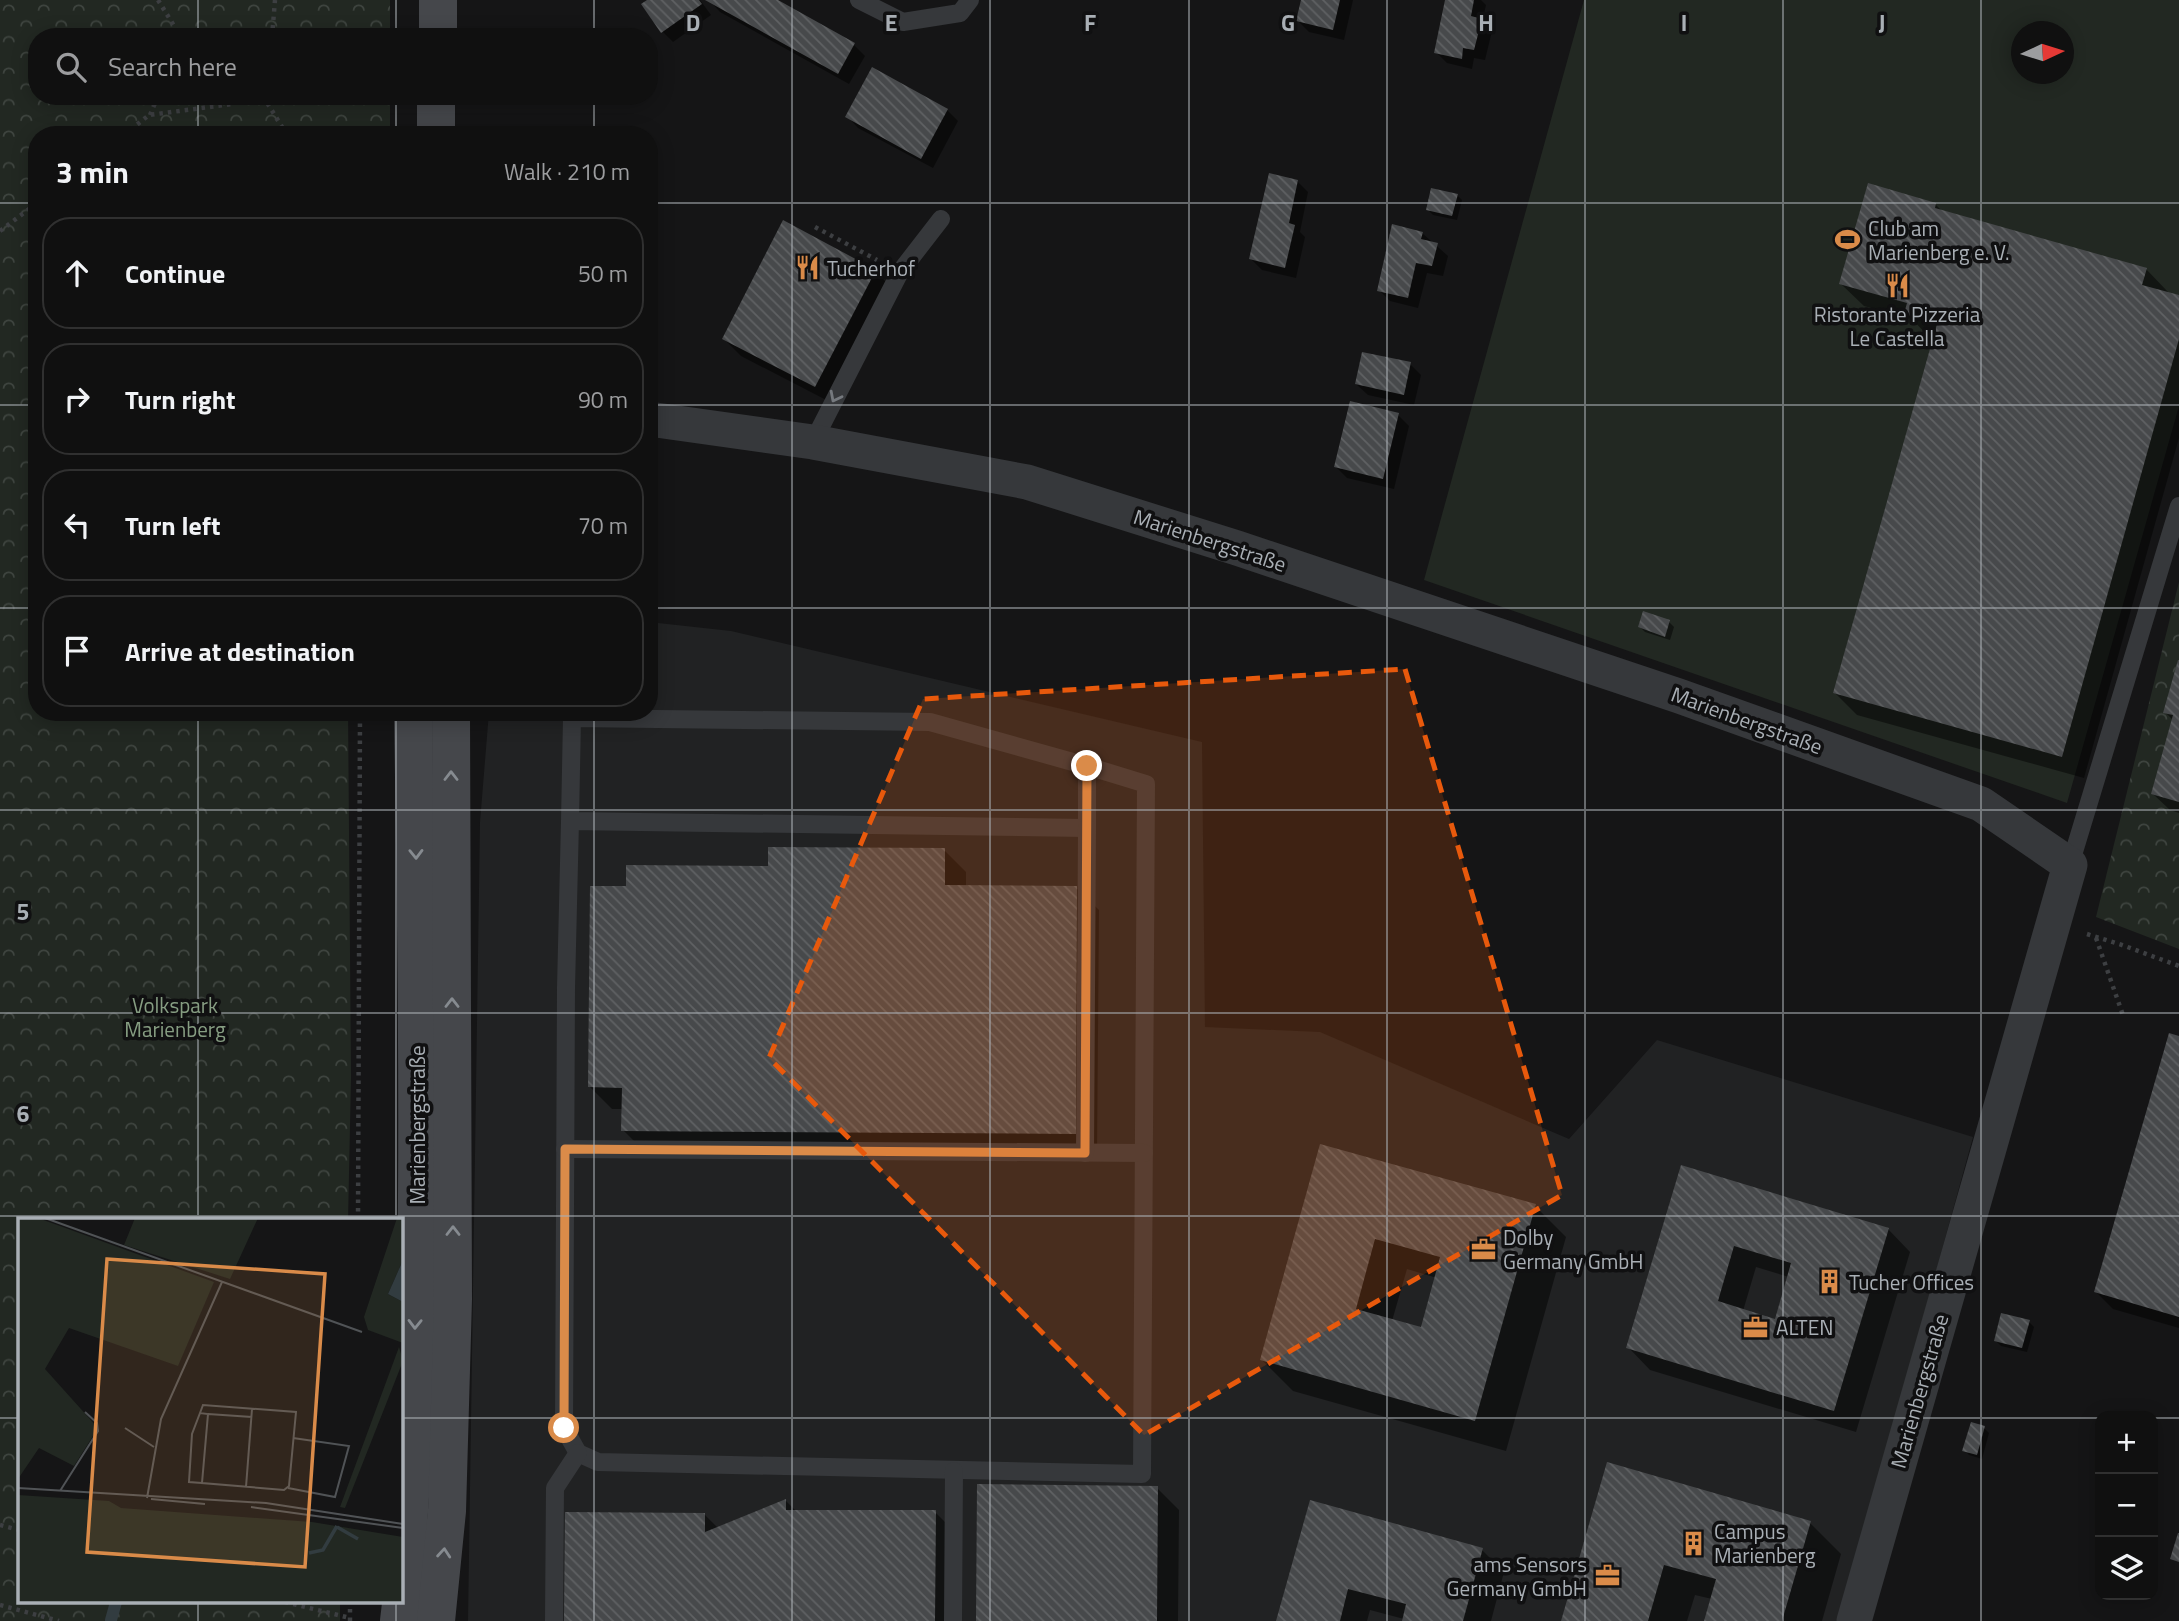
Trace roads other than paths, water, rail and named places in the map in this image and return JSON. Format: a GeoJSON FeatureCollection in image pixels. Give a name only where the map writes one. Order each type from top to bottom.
{"type":"FeatureCollection","features":[{"type":"Feature","properties":{"kind":"main road"},"geometry":{"type":"LineString","coordinates":[[438,0],[438,28]]}},
{"type":"Feature","properties":{"kind":"main road"},"geometry":{"type":"LineString","coordinates":[[436,105],[436,126]]}},
{"type":"Feature","properties":{"kind":"main road","name":"Marienbergstraße"},"geometry":{"type":"LineString","coordinates":[[402,1593],[411,1509],[416,1256],[418,1082],[413,721]]}},
{"type":"Feature","properties":{"kind":"main road","name":"Marienbergstraße"},"geometry":{"type":"LineString","coordinates":[[436,1621],[447,1511],[453,1299],[450,721]]}},
{"type":"Feature","properties":{"kind":"main road"},"geometry":{"type":"LineString","coordinates":[[416,1256],[433,1285],[453,1299]]}},
{"type":"Feature","properties":{"kind":"street","name":"Marienbergstraße"},"geometry":{"type":"LineString","coordinates":[[658,420],[813,442],[1027,482],[1237,548],[1679,696],[1981,804],[2070,864],[1854,1621]]}},
{"type":"Feature","properties":{"kind":"lane"},"geometry":{"type":"LineString","coordinates":[[859,0],[903,22],[960,13],[971,0]]}},
{"type":"Feature","properties":{"kind":"lane"},"geometry":{"type":"LineString","coordinates":[[813,442],[900,272],[941,219]]}},
{"type":"Feature","properties":{"kind":"lane"},"geometry":{"type":"LineString","coordinates":[[2070,864],[2179,506]]}},
{"type":"Feature","properties":{"kind":"lane"},"geometry":{"type":"LineString","coordinates":[[572,721],[565,1149],[564,1428],[578,1453],[598,1462],[1142,1474],[1146,784],[930,722],[658,719]]}},
{"type":"Feature","properties":{"kind":"lane"},"geometry":{"type":"LineString","coordinates":[[1085,1153],[1087,766]]}},
{"type":"Feature","properties":{"kind":"lane"},"geometry":{"type":"LineString","coordinates":[[570,821],[1087,828]]}},
{"type":"Feature","properties":{"kind":"lane"},"geometry":{"type":"LineString","coordinates":[[565,1149],[1144,1153]]}},
{"type":"Feature","properties":{"kind":"lane"},"geometry":{"type":"LineString","coordinates":[[554,1621],[555,1488],[578,1453]]}},
{"type":"Feature","properties":{"kind":"lane"},"geometry":{"type":"LineString","coordinates":[[953,1621],[954,1471]]}},
{"type":"Feature","properties":{"kind":"waterway"},"geometry":{"type":"LineString","coordinates":[[111,1620],[115,1604]]}},
{"type":"Feature","properties":{"kind":"place","name":"Club am Marienberg e. V."},"geometry":{"type":"Point","coordinates":[1848,240]}},
{"type":"Feature","properties":{"kind":"place","name":"Tucherhof"},"geometry":{"type":"Point","coordinates":[807,268]}},
{"type":"Feature","properties":{"kind":"place","name":"Ristorante Pizzeria Le Castella"},"geometry":{"type":"Point","coordinates":[1897,285]}},
{"type":"Feature","properties":{"kind":"place","name":"Dolby Germany GmbH"},"geometry":{"type":"Point","coordinates":[1483,1249]}},
{"type":"Feature","properties":{"kind":"place","name":"Tucher Offices"},"geometry":{"type":"Point","coordinates":[1829,1282]}},
{"type":"Feature","properties":{"kind":"place","name":"ALTEN"},"geometry":{"type":"Point","coordinates":[1756,1327]}},
{"type":"Feature","properties":{"kind":"place","name":"Campus Marienberg"},"geometry":{"type":"Point","coordinates":[1694,1543]}},
{"type":"Feature","properties":{"kind":"place","name":"ams Sensors Germany GmbH"},"geometry":{"type":"Point","coordinates":[1607,1576]}},
{"type":"Feature","properties":{"kind":"park label","name":"Volkspark Marienberg"},"geometry":{"type":"Point","coordinates":[175,1017]}}]}
